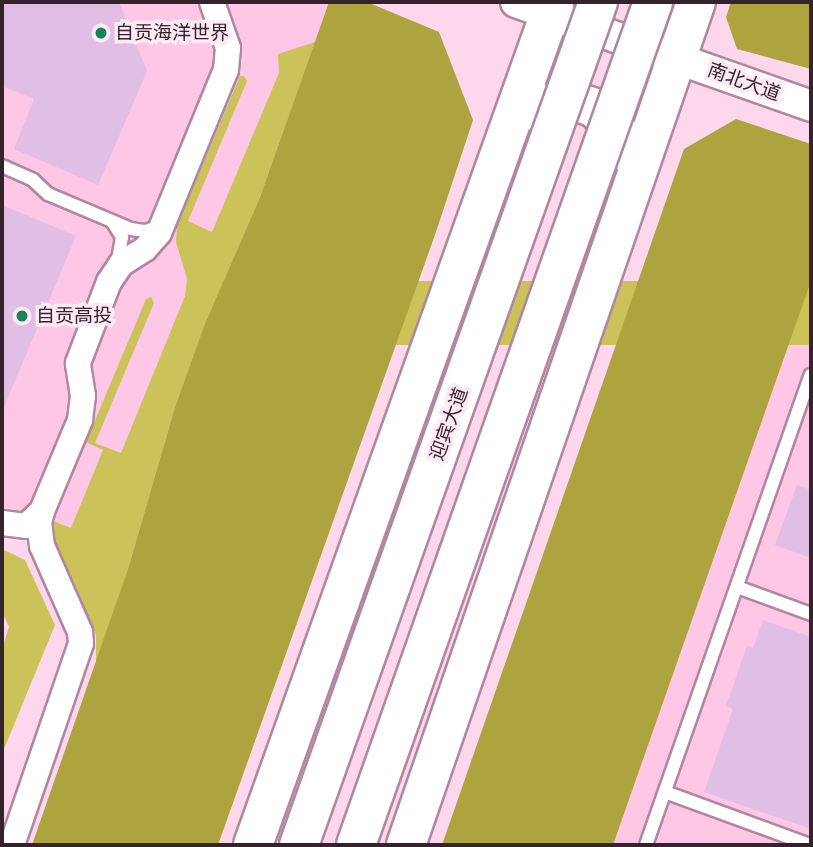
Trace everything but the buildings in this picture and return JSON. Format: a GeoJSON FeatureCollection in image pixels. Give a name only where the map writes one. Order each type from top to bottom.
{"type":"FeatureCollection","features":[{"type":"Feature","properties":{"kind":"main road","name":"迎宾大道"},"geometry":{"type":"LineString","coordinates":[[299,845],[598,2]]}},
{"type":"Feature","properties":{"kind":"main road"},"geometry":{"type":"LineString","coordinates":[[356,845],[653,2]]}},
{"type":"Feature","properties":{"kind":"main road"},"geometry":{"type":"LineString","coordinates":[[406,845],[696,2]]}},
{"type":"Feature","properties":{"kind":"main road"},"geometry":{"type":"LineString","coordinates":[[253,845],[502,147],[540,6]]}},
{"type":"Feature","properties":{"kind":"main road"},"geometry":{"type":"LineString","coordinates":[[502,147],[521,121],[536,109],[554,102],[577,102],[595,108],[619,132],[628,170],[628,201]]}},
{"type":"Feature","properties":{"kind":"street"},"geometry":{"type":"LineString","coordinates":[[12,845],[81,643],[80,632],[42,546],[39,536],[41,511],[80,420],[83,396],[78,363],[111,278],[121,264],[154,241],[226,70],[228,48],[212,2]]}},
{"type":"Feature","properties":{"kind":"street","name":"南北大道"},"geometry":{"type":"LineString","coordinates":[[540,6],[811,106]]}},
{"type":"Feature","properties":{"kind":"street"},"geometry":{"type":"LineString","coordinates":[[2,523],[26,526],[41,511]]}},
{"type":"Feature","properties":{"kind":"street"},"geometry":{"type":"LineString","coordinates":[[2,523],[26,533],[42,546]]}},
{"type":"Feature","properties":{"kind":"lane"},"geometry":{"type":"LineString","coordinates":[[2,166],[33,180],[48,194],[111,220],[139,230],[152,230],[163,224]]}},
{"type":"Feature","properties":{"kind":"lane"},"geometry":{"type":"LineString","coordinates":[[111,220],[120,229],[123,244],[111,278]]}},
{"type":"Feature","properties":{"kind":"lane"},"geometry":{"type":"LineString","coordinates":[[646,845],[811,375]]}},
{"type":"Feature","properties":{"kind":"lane"},"geometry":{"type":"LineString","coordinates":[[737,587],[811,614]]}},
{"type":"Feature","properties":{"kind":"lane"},"geometry":{"type":"LineString","coordinates":[[664,792],[810,845]]}},
{"type":"Feature","properties":{"kind":"shaded area"},"geometry":{"type":"Polygon","coordinates":[[[2,2],[329,2],[260,197],[204,326],[175,407],[128,569],[2,511],[2,2]]]}},
{"type":"Feature","properties":{"kind":"shaded area"},"geometry":{"type":"Polygon","coordinates":[[[329,2],[367,2],[439,32],[473,120],[436,232],[218,845],[32,845],[128,569],[175,407],[204,326],[260,197],[329,2]]]}},
{"type":"Feature","properties":{"kind":"shaded area"},"geometry":{"type":"Polygon","coordinates":[[[731,2],[811,2],[811,69],[737,49],[726,17],[731,2]]]}},
{"type":"Feature","properties":{"kind":"shaded area"},"geometry":{"type":"Polygon","coordinates":[[[315,42],[260,197],[204,326],[175,407],[128,569],[96,664],[96,635],[53,537],[53,521],[71,528],[103,450],[86,442],[146,299],[151,297],[154,303],[95,443],[121,453],[185,296],[187,279],[176,242],[177,226],[240,76],[244,76],[247,81],[188,221],[212,232],[279,73],[278,54],[315,42]]]}},
{"type":"Feature","properties":{"kind":"shaded area"},"geometry":{"type":"Polygon","coordinates":[[[736,119],[811,144],[811,281],[613,845],[442,845],[684,149],[736,119]]]}},
{"type":"Feature","properties":{"kind":"shaded area"},"geometry":{"type":"Polygon","coordinates":[[[213,281],[811,281],[811,345],[213,345],[213,281]]]}},
{"type":"Feature","properties":{"kind":"shaded area"},"geometry":{"type":"Polygon","coordinates":[[[811,281],[811,845],[613,845],[811,281]]]}},
{"type":"Feature","properties":{"kind":"shaded area"},"geometry":{"type":"Polygon","coordinates":[[[2,549],[25,560],[55,625],[2,754],[2,649],[9,627],[2,611],[2,549]]]}},
{"type":"Feature","properties":{"kind":"place","name":"自贡海洋世界"},"geometry":{"type":"Point","coordinates":[101,33]}},
{"type":"Feature","properties":{"kind":"place","name":"自贡高投"},"geometry":{"type":"Point","coordinates":[22,316]}}]}
